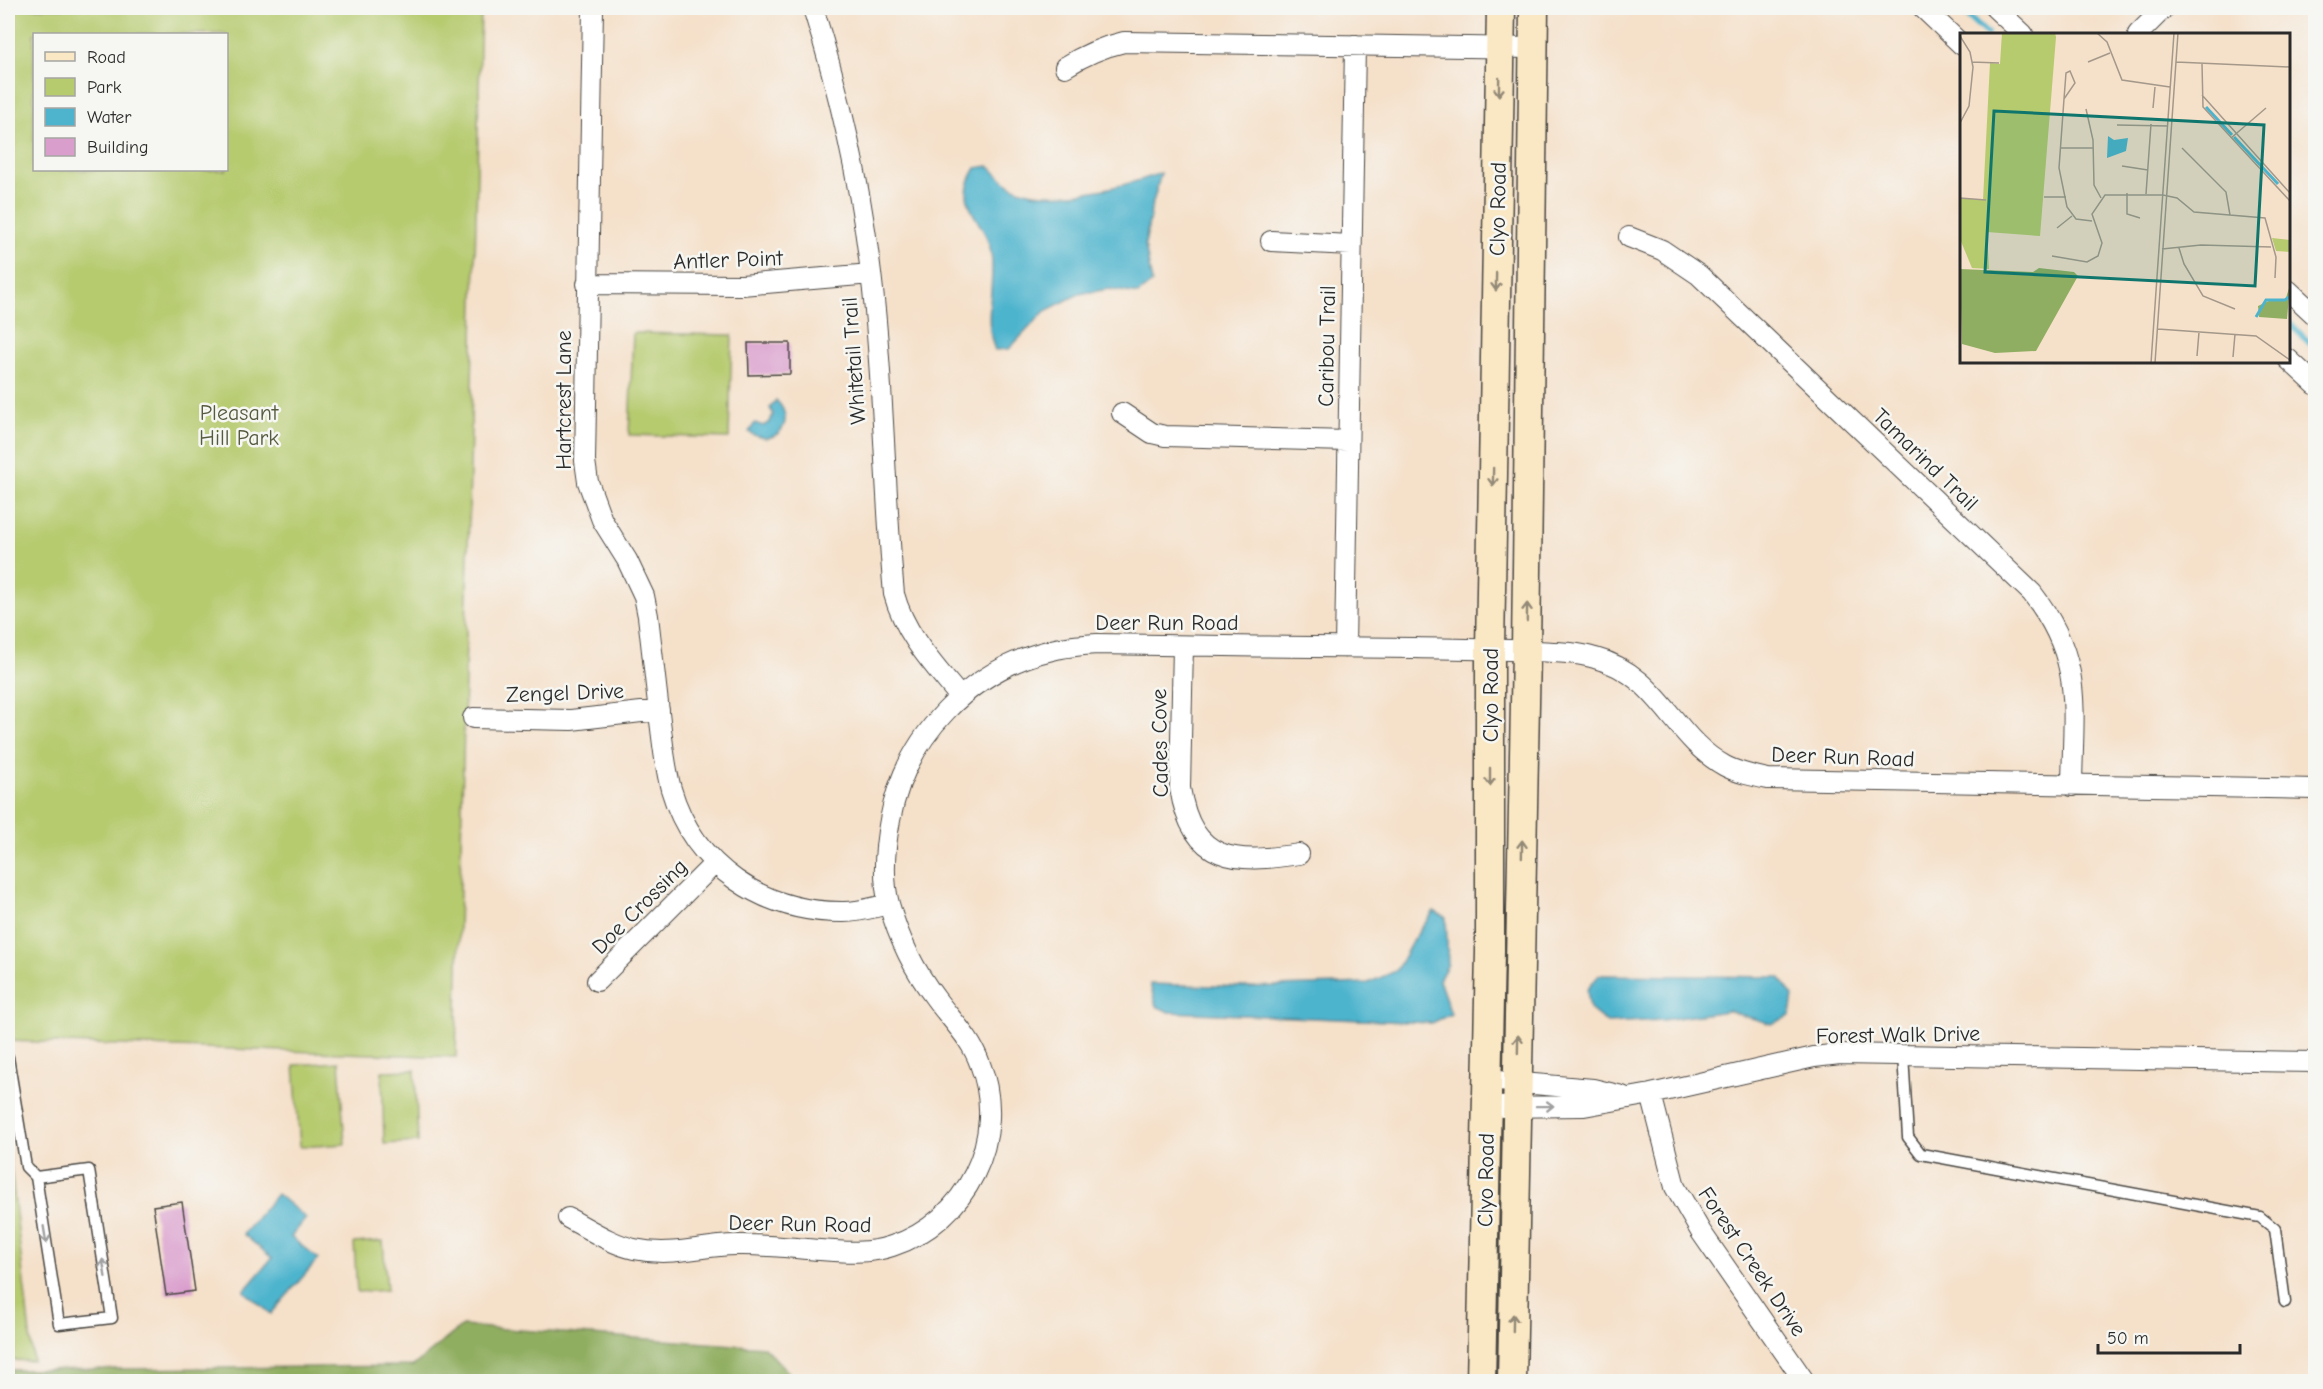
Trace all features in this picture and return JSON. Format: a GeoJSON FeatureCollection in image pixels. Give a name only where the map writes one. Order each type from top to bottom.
{"type":"FeatureCollection","features":[{"type":"Feature","properties":{"kind":"street","name":"Hartcrest Lane"},"geometry":{"type":"LineString","coordinates":[[593,8],[585,461],[588,482],[602,520],[627,560],[644,596],[671,789],[680,811],[714,864],[731,878],[756,893],[785,905],[816,911],[847,912],[889,904]]}},
{"type":"Feature","properties":{"kind":"street","name":"Whitetail Trail"},"geometry":{"type":"LineString","coordinates":[[813,8],[844,120],[871,274],[894,594],[899,611],[914,640],[960,697]]}},
{"type":"Feature","properties":{"kind":"street","name":"Clyo Road"},"geometry":{"type":"LineString","coordinates":[[1481,1382],[1490,951],[1490,649],[1501,8]]}},
{"type":"Feature","properties":{"kind":"street","name":"Clyo Road"},"geometry":{"type":"LineString","coordinates":[[1512,1382],[1526,651],[1534,8]]}},
{"type":"Feature","properties":{"kind":"street"},"geometry":{"type":"LineString","coordinates":[[1923,8],[1960,43]]}},
{"type":"Feature","properties":{"kind":"street"},"geometry":{"type":"LineString","coordinates":[[1995,8],[2022,33]]}},
{"type":"Feature","properties":{"kind":"street"},"geometry":{"type":"LineString","coordinates":[[2139,33],[2164,8]]}},
{"type":"Feature","properties":{"kind":"street"},"geometry":{"type":"LineString","coordinates":[[1065,67],[1085,54],[1124,42],[1533,48]]}},
{"type":"Feature","properties":{"kind":"street","name":"Caribou Trail"},"geometry":{"type":"LineString","coordinates":[[1345,648],[1355,45]]}},
{"type":"Feature","properties":{"kind":"street","name":"Tamarind Trail"},"geometry":{"type":"LineString","coordinates":[[1629,237],[1662,250],[1699,275],[2032,593],[2058,631],[2070,666],[2074,687],[2072,786]]}},
{"type":"Feature","properties":{"kind":"street"},"geometry":{"type":"LineString","coordinates":[[1271,241],[1351,245]]}},
{"type":"Feature","properties":{"kind":"street","name":"Antler Point"},"geometry":{"type":"LineString","coordinates":[[587,284],[742,285],[871,274]]}},
{"type":"Feature","properties":{"kind":"street"},"geometry":{"type":"LineString","coordinates":[[2290,291],[2316,316]]}},
{"type":"Feature","properties":{"kind":"street"},"geometry":{"type":"LineString","coordinates":[[2290,360],[2316,385]]}},
{"type":"Feature","properties":{"kind":"street"},"geometry":{"type":"LineString","coordinates":[[1122,413],[1152,433],[1165,436],[1348,441]]}},
{"type":"Feature","properties":{"kind":"street","name":"Deer Run Road"},"geometry":{"type":"LineString","coordinates":[[568,1218],[615,1243],[632,1249],[656,1253],[678,1253],[738,1245],[868,1251],[890,1247],[928,1229],[961,1198],[973,1178],[984,1151],[989,1126],[986,1085],[981,1065],[971,1043],[915,970],[901,943],[889,904],[886,842],[893,802],[909,761],[920,742],[938,720],[960,697],[991,675],[1021,660],[1050,650],[1097,644],[1490,649],[1569,653],[1594,657],[1623,668],[1650,688],[1685,732],[1704,751],[1724,765],[1741,773],[1785,781],[2316,789]]}},
{"type":"Feature","properties":{"kind":"street","name":"Cades Cove"},"geometry":{"type":"LineString","coordinates":[[1183,646],[1180,788],[1183,806],[1190,825],[1211,848],[1224,855],[1261,860],[1299,854]]}},
{"type":"Feature","properties":{"kind":"street","name":"Zengel Drive"},"geometry":{"type":"LineString","coordinates":[[473,718],[571,720],[659,710]]}},
{"type":"Feature","properties":{"kind":"street","name":"Doe Crossing"},"geometry":{"type":"LineString","coordinates":[[597,981],[714,864]]}},
{"type":"Feature","properties":{"kind":"street","name":"Forest Walk Drive"},"geometry":{"type":"LineString","coordinates":[[1486,1093],[1517,1094],[1584,1106],[1651,1094],[1814,1057],[1840,1054],[2316,1062]]}},
{"type":"Feature","properties":{"kind":"street"},"geometry":{"type":"LineString","coordinates":[[1486,1093],[1517,1094]]}},
{"type":"Feature","properties":{"kind":"street","name":"Forest Creek Drive"},"geometry":{"type":"LineString","coordinates":[[1651,1094],[1675,1187],[1701,1232],[1805,1382]]}},
{"type":"Feature","properties":{"kind":"lane"},"geometry":{"type":"LineString","coordinates":[[1903,1055],[1908,1137],[1921,1154],[2260,1217],[2275,1229],[2285,1302]]}},
{"type":"Feature","properties":{"kind":"lane"},"geometry":{"type":"LineString","coordinates":[[8,1057],[26,1167],[36,1177],[59,1324],[112,1318],[89,1170],[36,1177]]}},
{"type":"Feature","properties":{"kind":"green space","name":"Pleasant Hill Park"},"geometry":{"type":"Polygon","coordinates":[[[8,8],[481,8],[456,1057],[8,1041],[8,8]]]}},
{"type":"Feature","properties":{"kind":"green space"},"geometry":{"type":"Polygon","coordinates":[[[633,333],[732,335],[729,438],[629,435],[633,333]]]}},
{"type":"Feature","properties":{"kind":"green space"},"geometry":{"type":"Polygon","coordinates":[[[339,1062],[345,1144],[300,1147],[294,1065],[339,1062]]]}},
{"type":"Feature","properties":{"kind":"green space"},"geometry":{"type":"Polygon","coordinates":[[[415,1070],[418,1142],[384,1144],[382,1071],[415,1070]]]}},
{"type":"Feature","properties":{"kind":"green space"},"geometry":{"type":"Polygon","coordinates":[[[8,1143],[33,1361],[8,1360],[8,1143]]]}},
{"type":"Feature","properties":{"kind":"green space"},"geometry":{"type":"Polygon","coordinates":[[[383,1241],[387,1290],[357,1292],[354,1243],[383,1241]]]}},
{"type":"Feature","properties":{"kind":"green space"},"geometry":{"type":"Polygon","coordinates":[[[462,1326],[764,1347],[796,1380],[8,1381],[8,1370],[413,1366],[462,1326]]]}},
{"type":"Feature","properties":{"kind":"water"},"geometry":{"type":"Polygon","coordinates":[[[989,166],[1014,187],[1048,194],[1088,192],[1127,184],[1161,173],[1145,245],[1152,283],[1138,294],[1109,289],[1079,294],[1045,311],[1009,349],[995,350],[991,338],[989,314],[991,253],[983,230],[968,203],[967,193],[969,182],[976,168],[989,166]]]}},
{"type":"Feature","properties":{"kind":"water"},"geometry":{"type":"Polygon","coordinates":[[[776,400],[785,417],[780,431],[775,436],[767,438],[758,437],[749,432],[755,423],[763,426],[770,422],[773,414],[770,408],[776,400]]]}},
{"type":"Feature","properties":{"kind":"water"},"geometry":{"type":"Polygon","coordinates":[[[1434,911],[1446,918],[1448,964],[1439,980],[1451,1014],[1432,1023],[1169,1012],[1156,1006],[1150,984],[1248,987],[1368,983],[1396,971],[1413,940],[1434,911]]]}},
{"type":"Feature","properties":{"kind":"water"},"geometry":{"type":"Polygon","coordinates":[[[1599,975],[1779,977],[1793,996],[1790,1016],[1771,1024],[1728,1011],[1662,1020],[1607,1023],[1590,1009],[1587,990],[1599,975]]]}},
{"type":"Feature","properties":{"kind":"water"},"geometry":{"type":"Polygon","coordinates":[[[277,1194],[306,1218],[291,1237],[318,1259],[271,1314],[244,1291],[272,1258],[243,1234],[277,1194]]]}},
{"type":"Feature","properties":{"kind":"building"},"geometry":{"type":"Polygon","coordinates":[[[748,343],[790,343],[790,374],[749,375],[748,343]]]}},
{"type":"Feature","properties":{"kind":"building"},"geometry":{"type":"Polygon","coordinates":[[[182,1202],[195,1291],[166,1295],[153,1206],[182,1202]]]}},
{"type":"Feature","properties":{"kind":"waterway"},"geometry":{"type":"LineString","coordinates":[[1959,8],[1986,33]]}},
{"type":"Feature","properties":{"kind":"waterway"},"geometry":{"type":"LineString","coordinates":[[2290,324],[2316,349]]}}]}
